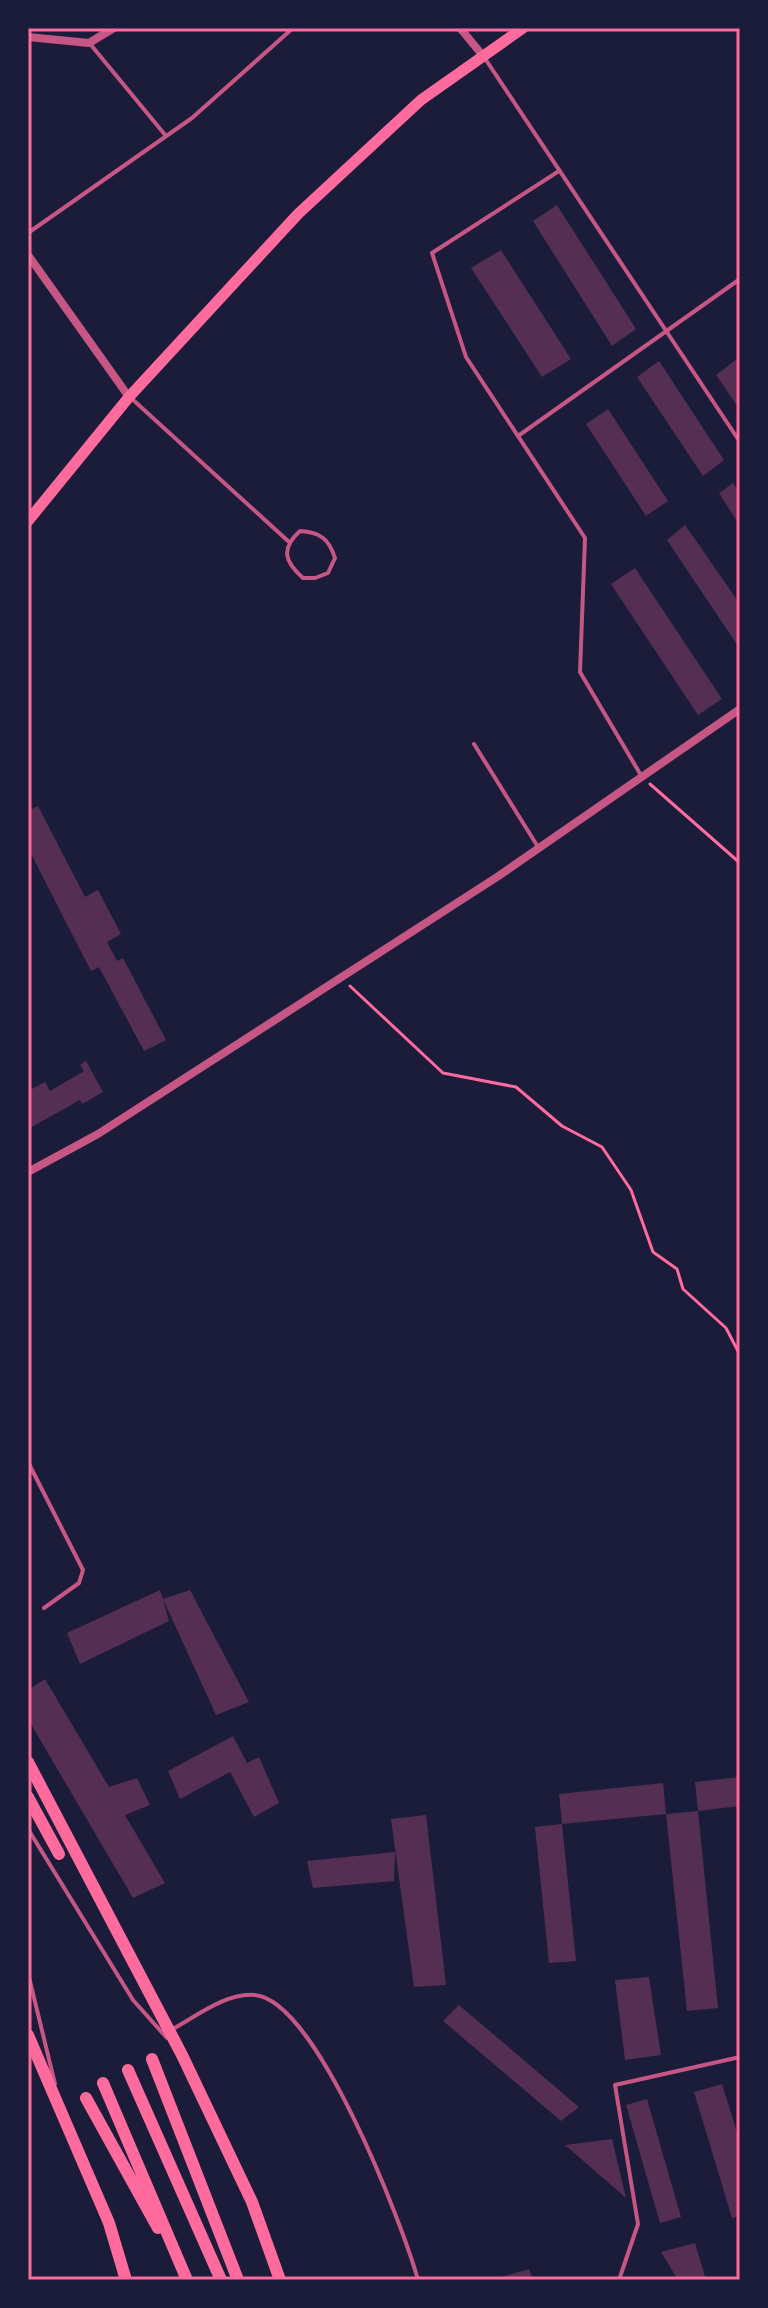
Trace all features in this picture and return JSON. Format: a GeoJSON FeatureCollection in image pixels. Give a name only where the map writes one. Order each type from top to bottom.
{"type":"FeatureCollection","features":[{"type":"Feature","properties":{"kind":"main road"},"geometry":{"type":"LineString","coordinates":[[28,521],[129,397],[298,214],[421,100],[523,28]]}},
{"type":"Feature","properties":{"kind":"main road"},"geometry":{"type":"LineString","coordinates":[[28,1762],[182,2055],[252,2202],[280,2280]]}},
{"type":"Feature","properties":{"kind":"main road"},"geometry":{"type":"LineString","coordinates":[[28,1797],[59,1854]]}},
{"type":"Feature","properties":{"kind":"main road"},"geometry":{"type":"LineString","coordinates":[[28,2035],[109,2223],[126,2280]]}},
{"type":"Feature","properties":{"kind":"main road"},"geometry":{"type":"LineString","coordinates":[[152,2059],[238,2280]]}},
{"type":"Feature","properties":{"kind":"main road"},"geometry":{"type":"LineString","coordinates":[[128,2070],[221,2280]]}},
{"type":"Feature","properties":{"kind":"main road"},"geometry":{"type":"LineString","coordinates":[[103,2083],[187,2280]]}},
{"type":"Feature","properties":{"kind":"main road"},"geometry":{"type":"LineString","coordinates":[[86,2098],[187,2280]]}},
{"type":"Feature","properties":{"kind":"street"},"geometry":{"type":"LineString","coordinates":[[28,37],[89,43],[114,28]]}},
{"type":"Feature","properties":{"kind":"street"},"geometry":{"type":"LineString","coordinates":[[460,28],[484,57]]}},
{"type":"Feature","properties":{"kind":"street"},"geometry":{"type":"LineString","coordinates":[[28,255],[129,397]]}},
{"type":"Feature","properties":{"kind":"street"},"geometry":{"type":"LineString","coordinates":[[28,1172],[98,1134],[342,978],[539,849],[740,709]]}},
{"type":"Feature","properties":{"kind":"lane"},"geometry":{"type":"LineString","coordinates":[[28,233],[166,136],[215,98],[293,28]]}},
{"type":"Feature","properties":{"kind":"lane"},"geometry":{"type":"LineString","coordinates":[[89,43],[166,136]]}},
{"type":"Feature","properties":{"kind":"lane"},"geometry":{"type":"LineString","coordinates":[[484,57],[740,442]]}},
{"type":"Feature","properties":{"kind":"lane"},"geometry":{"type":"LineString","coordinates":[[559,171],[432,253],[466,357],[585,538],[580,672],[643,778]]}},
{"type":"Feature","properties":{"kind":"lane"},"geometry":{"type":"LineString","coordinates":[[518,436],[740,279]]}},
{"type":"Feature","properties":{"kind":"lane"},"geometry":{"type":"LineString","coordinates":[[129,397],[288,541]]}},
{"type":"Feature","properties":{"kind":"lane"},"geometry":{"type":"LineString","coordinates":[[300,531],[320,535],[330,542],[335,558],[328,573],[303,578],[293,569],[286,554],[288,541],[300,531]]}},
{"type":"Feature","properties":{"kind":"lane"},"geometry":{"type":"LineString","coordinates":[[474,744],[539,849]]}},
{"type":"Feature","properties":{"kind":"lane"},"geometry":{"type":"LineString","coordinates":[[28,1462],[83,1570],[79,1583],[44,1608]]}},
{"type":"Feature","properties":{"kind":"lane"},"geometry":{"type":"LineString","coordinates":[[28,1829],[133,2000],[182,2055]]}},
{"type":"Feature","properties":{"kind":"lane"},"geometry":{"type":"LineString","coordinates":[[28,1973],[51,2060],[59,2109]]}},
{"type":"Feature","properties":{"kind":"lane"},"geometry":{"type":"LineString","coordinates":[[169,2031],[240,1995],[271,1998],[284,2008],[337,2087],[372,2155],[406,2237],[418,2280]]}},
{"type":"Feature","properties":{"kind":"lane"},"geometry":{"type":"LineString","coordinates":[[619,2280],[638,2224],[615,2085],[740,2057]]}},
{"type":"Feature","properties":{"kind":"path"},"geometry":{"type":"LineString","coordinates":[[643,778],[740,863]]}},
{"type":"Feature","properties":{"kind":"path"},"geometry":{"type":"LineString","coordinates":[[342,978],[443,1073],[516,1087],[562,1126],[602,1147],[631,1190],[653,1252],[677,1269],[683,1289],[726,1328],[740,1355]]}},
{"type":"Feature","properties":{"kind":"building"},"geometry":{"type":"Polygon","coordinates":[[[557,205],[636,329],[612,346],[533,221],[557,205]]]}},
{"type":"Feature","properties":{"kind":"building"},"geometry":{"type":"Polygon","coordinates":[[[501,250],[571,359],[542,377],[471,268],[501,250]]]}},
{"type":"Feature","properties":{"kind":"building"},"geometry":{"type":"Polygon","coordinates":[[[737,359],[740,363],[740,410],[716,375],[737,359]]]}},
{"type":"Feature","properties":{"kind":"building"},"geometry":{"type":"Polygon","coordinates":[[[659,361],[724,460],[703,476],[637,377],[659,361]]]}},
{"type":"Feature","properties":{"kind":"building"},"geometry":{"type":"Polygon","coordinates":[[[608,409],[668,501],[646,516],[586,424],[608,409]]]}},
{"type":"Feature","properties":{"kind":"building"},"geometry":{"type":"Polygon","coordinates":[[[733,483],[740,493],[740,526],[719,493],[733,483]]]}},
{"type":"Feature","properties":{"kind":"building"},"geometry":{"type":"Polygon","coordinates":[[[685,525],[740,604],[740,649],[667,540],[685,525]]]}},
{"type":"Feature","properties":{"kind":"building"},"geometry":{"type":"Polygon","coordinates":[[[635,568],[722,699],[698,715],[611,584],[635,568]]]}},
{"type":"Feature","properties":{"kind":"building"},"geometry":{"type":"Polygon","coordinates":[[[38,806],[85,897],[98,890],[121,934],[107,942],[117,961],[123,958],[166,1040],[144,1051],[99,967],[91,971],[28,848],[28,811],[38,806]]]}},
{"type":"Feature","properties":{"kind":"building"},"geometry":{"type":"Polygon","coordinates":[[[86,1061],[103,1092],[82,1104],[80,1100],[28,1129],[28,1091],[45,1082],[50,1091],[84,1071],[80,1065],[86,1061]]]}},
{"type":"Feature","properties":{"kind":"building"},"geometry":{"type":"Polygon","coordinates":[[[160,1590],[169,1621],[80,1664],[67,1633],[160,1590]]]}},
{"type":"Feature","properties":{"kind":"building"},"geometry":{"type":"Polygon","coordinates":[[[190,1590],[249,1702],[216,1715],[163,1599],[190,1590]]]}},
{"type":"Feature","properties":{"kind":"building"},"geometry":{"type":"Polygon","coordinates":[[[45,1679],[109,1787],[137,1778],[150,1805],[125,1815],[165,1883],[133,1898],[28,1719],[28,1690],[45,1679]]]}},
{"type":"Feature","properties":{"kind":"building"},"geometry":{"type":"Polygon","coordinates":[[[233,1736],[247,1763],[259,1757],[279,1803],[254,1817],[230,1772],[180,1799],[168,1771],[233,1736]]]}},
{"type":"Feature","properties":{"kind":"building"},"geometry":{"type":"Polygon","coordinates":[[[740,1777],[740,1806],[698,1811],[695,1782],[740,1777]]]}},
{"type":"Feature","properties":{"kind":"building"},"geometry":{"type":"Polygon","coordinates":[[[663,1783],[666,1814],[562,1824],[559,1794],[663,1783]]]}},
{"type":"Feature","properties":{"kind":"building"},"geometry":{"type":"Polygon","coordinates":[[[698,1811],[718,2008],[687,2011],[666,1814],[698,1811]]]}},
{"type":"Feature","properties":{"kind":"building"},"geometry":{"type":"Polygon","coordinates":[[[426,1815],[446,1985],[414,1987],[391,1819],[426,1815]]]}},
{"type":"Feature","properties":{"kind":"building"},"geometry":{"type":"Polygon","coordinates":[[[562,1824],[576,1961],[549,1963],[535,1827],[562,1824]]]}},
{"type":"Feature","properties":{"kind":"building"},"geometry":{"type":"Polygon","coordinates":[[[395,1852],[394,1881],[313,1888],[307,1861],[395,1852]]]}},
{"type":"Feature","properties":{"kind":"building"},"geometry":{"type":"Polygon","coordinates":[[[649,1977],[661,2055],[625,2060],[615,1980],[649,1977]]]}},
{"type":"Feature","properties":{"kind":"building"},"geometry":{"type":"Polygon","coordinates":[[[459,2005],[579,2107],[561,2121],[443,2021],[459,2005]]]}},
{"type":"Feature","properties":{"kind":"building"},"geometry":{"type":"Polygon","coordinates":[[[722,2084],[740,2142],[740,2216],[732,2218],[694,2092],[722,2084]]]}},
{"type":"Feature","properties":{"kind":"building"},"geometry":{"type":"Polygon","coordinates":[[[647,2099],[681,2217],[660,2223],[626,2105],[647,2099]]]}},
{"type":"Feature","properties":{"kind":"building"},"geometry":{"type":"Polygon","coordinates":[[[612,2139],[626,2198],[565,2145],[612,2139]]]}},
{"type":"Feature","properties":{"kind":"building"},"geometry":{"type":"Polygon","coordinates":[[[695,2243],[706,2280],[678,2280],[661,2252],[695,2243]]]}},
{"type":"Feature","properties":{"kind":"building"},"geometry":{"type":"Polygon","coordinates":[[[529,2269],[533,2280],[495,2280],[495,2279],[529,2269]]]}}]}
